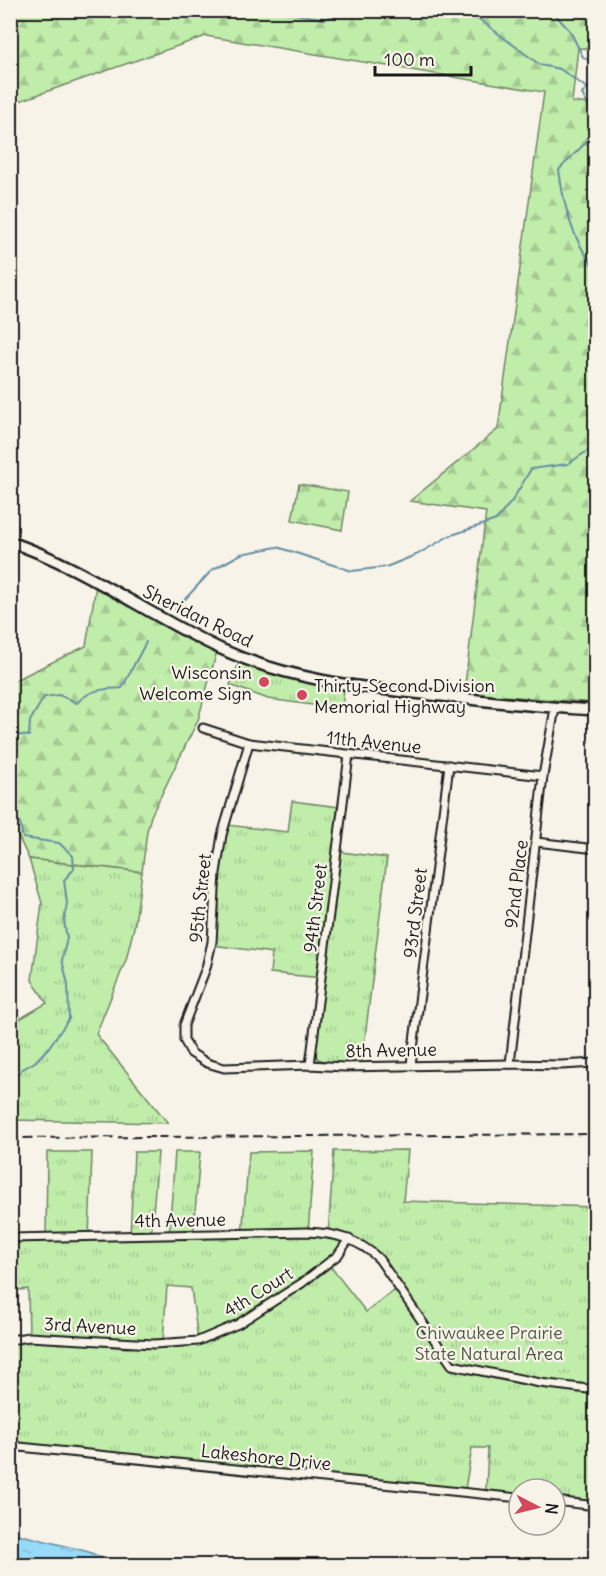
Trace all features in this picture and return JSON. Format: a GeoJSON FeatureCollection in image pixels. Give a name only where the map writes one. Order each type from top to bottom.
{"type":"FeatureCollection","features":[{"type":"Feature","properties":{"kind":"main road","name":"Sheridan Road"},"geometry":{"type":"LineString","coordinates":[[10,542],[67,566],[170,624],[222,650],[280,670],[318,680],[379,690],[596,710]]}},
{"type":"Feature","properties":{"kind":"street","name":"92nd Place"},"geometry":{"type":"LineString","coordinates":[[510,1064],[543,776],[555,708]]}},
{"type":"Feature","properties":{"kind":"street","name":"11th Avenue"},"geometry":{"type":"LineString","coordinates":[[203,728],[249,743],[543,776]]}},
{"type":"Feature","properties":{"kind":"street","name":"95th Street"},"geometry":{"type":"LineString","coordinates":[[191,1053],[184,1040],[184,1025],[206,968],[212,942],[216,873],[222,835],[249,743]]}},
{"type":"Feature","properties":{"kind":"street","name":"94th Street"},"geometry":{"type":"LineString","coordinates":[[310,1065],[349,755]]}},
{"type":"Feature","properties":{"kind":"street","name":"93rd Street"},"geometry":{"type":"LineString","coordinates":[[411,1065],[449,765]]}},
{"type":"Feature","properties":{"kind":"street"},"geometry":{"type":"LineString","coordinates":[[537,842],[596,849]]}},
{"type":"Feature","properties":{"kind":"street","name":"8th Avenue"},"geometry":{"type":"LineString","coordinates":[[191,1053],[207,1064],[224,1068],[310,1065],[344,1067],[596,1063]]}},
{"type":"Feature","properties":{"kind":"street","name":"4th Avenue"},"geometry":{"type":"LineString","coordinates":[[10,1238],[327,1232],[349,1239]]}},
{"type":"Feature","properties":{"kind":"street"},"geometry":{"type":"LineString","coordinates":[[349,1239],[371,1251],[379,1259],[452,1365],[540,1383],[596,1390]]}},
{"type":"Feature","properties":{"kind":"street","name":"4th Court"},"geometry":{"type":"LineString","coordinates":[[168,1344],[198,1341],[238,1324],[323,1268],[342,1251],[349,1239]]}},
{"type":"Feature","properties":{"kind":"street","name":"3rd Avenue"},"geometry":{"type":"LineString","coordinates":[[10,1340],[29,1337],[168,1344]]}},
{"type":"Feature","properties":{"kind":"street","name":"Lakeshore Drive"},"geometry":{"type":"LineString","coordinates":[[10,1446],[507,1497]]}},
{"type":"Feature","properties":{"kind":"street"},"geometry":{"type":"LineString","coordinates":[[567,1503],[596,1506]]}},
{"type":"Feature","properties":{"kind":"green space"},"geometry":{"type":"Polygon","coordinates":[[[10,11],[595,11],[595,49],[578,48],[572,102],[596,105],[595,703],[464,693],[486,512],[410,501],[498,429],[544,92],[206,36],[11,104],[10,11]]]}},
{"type":"Feature","properties":{"kind":"green space"},"geometry":{"type":"Polygon","coordinates":[[[299,484],[348,492],[342,530],[292,520],[299,484]]]}},
{"type":"Feature","properties":{"kind":"green space"},"geometry":{"type":"Polygon","coordinates":[[[96,586],[176,633],[217,651],[198,720],[151,816],[142,872],[29,859],[11,821],[11,682],[86,646],[96,586]]]}},
{"type":"Feature","properties":{"kind":"green space"},"geometry":{"type":"Polygon","coordinates":[[[240,660],[304,680],[344,688],[342,709],[268,699],[230,685],[240,660]]]}},
{"type":"Feature","properties":{"kind":"green space"},"geometry":{"type":"Polygon","coordinates":[[[292,801],[339,807],[334,851],[387,858],[362,1062],[331,1063],[318,1059],[315,1054],[323,978],[270,973],[272,953],[213,945],[220,864],[227,825],[288,832],[292,801]]]}},
{"type":"Feature","properties":{"kind":"green space"},"geometry":{"type":"Polygon","coordinates":[[[29,859],[142,872],[135,923],[126,960],[96,1034],[168,1123],[11,1120],[11,1024],[47,1003],[32,980],[42,903],[29,859]]]}},
{"type":"Feature","properties":{"kind":"green space","name":"Chiwaukee Prairie State Natural Area"},"geometry":{"type":"Polygon","coordinates":[[[408,1150],[403,1201],[595,1207],[595,1501],[567,1498],[567,1477],[507,1477],[507,1493],[486,1490],[488,1448],[472,1448],[465,1489],[11,1443],[11,1341],[22,1338],[127,1348],[198,1340],[191,1288],[167,1286],[163,1342],[29,1337],[28,1289],[11,1291],[10,1241],[46,1240],[47,1152],[92,1152],[89,1239],[130,1238],[134,1152],[158,1152],[151,1238],[169,1237],[175,1152],[200,1152],[193,1237],[242,1236],[249,1152],[314,1151],[308,1234],[328,1235],[334,1151],[408,1150]],[[345,1234],[340,1249],[327,1262],[366,1312],[399,1287],[364,1243],[345,1234]]]}},
{"type":"Feature","properties":{"kind":"water"},"geometry":{"type":"Polygon","coordinates":[[[10,1532],[89,1552],[119,1565],[11,1565],[10,1532]]]}},
{"type":"Feature","properties":{"kind":"waterway"},"geometry":{"type":"LineString","coordinates":[[271,10],[325,19],[350,10]]}},
{"type":"Feature","properties":{"kind":"waterway"},"geometry":{"type":"LineString","coordinates":[[415,10],[437,16],[479,19],[540,65],[560,69],[587,88]]}},
{"type":"Feature","properties":{"kind":"waterway"},"geometry":{"type":"LineString","coordinates":[[551,10],[570,31],[583,57],[594,64],[596,70]]}},
{"type":"Feature","properties":{"kind":"waterway"},"geometry":{"type":"LineString","coordinates":[[596,85],[587,88],[582,94],[592,120],[589,137],[559,170],[570,223],[581,247],[596,270]]}},
{"type":"Feature","properties":{"kind":"waterway"},"geometry":{"type":"LineString","coordinates":[[175,610],[212,570],[241,554],[277,547],[352,571],[386,567],[418,554],[449,536],[496,520],[512,501],[531,469],[568,464],[596,445]]}},
{"type":"Feature","properties":{"kind":"waterway"},"geometry":{"type":"LineString","coordinates":[[10,734],[29,736],[30,721],[44,697],[59,695],[77,703],[92,692],[122,688],[146,642]]}},
{"type":"Feature","properties":{"kind":"waterway"},"geometry":{"type":"LineString","coordinates":[[10,810],[20,823],[23,838],[59,843],[73,856],[74,869],[64,880],[67,903],[64,922],[67,938],[62,960],[68,984],[69,1019],[35,1062],[14,1076],[10,1071]]}},
{"type":"Feature","properties":{"kind":"railway"},"geometry":{"type":"LineString","coordinates":[[10,1138],[596,1134]]}},
{"type":"Feature","properties":{"kind":"place","name":"Wisconsin Welcome Sign"},"geometry":{"type":"Point","coordinates":[264,682]}},
{"type":"Feature","properties":{"kind":"place","name":"Thirty-Second Division Memorial Highway"},"geometry":{"type":"Point","coordinates":[302,695]}}]}
